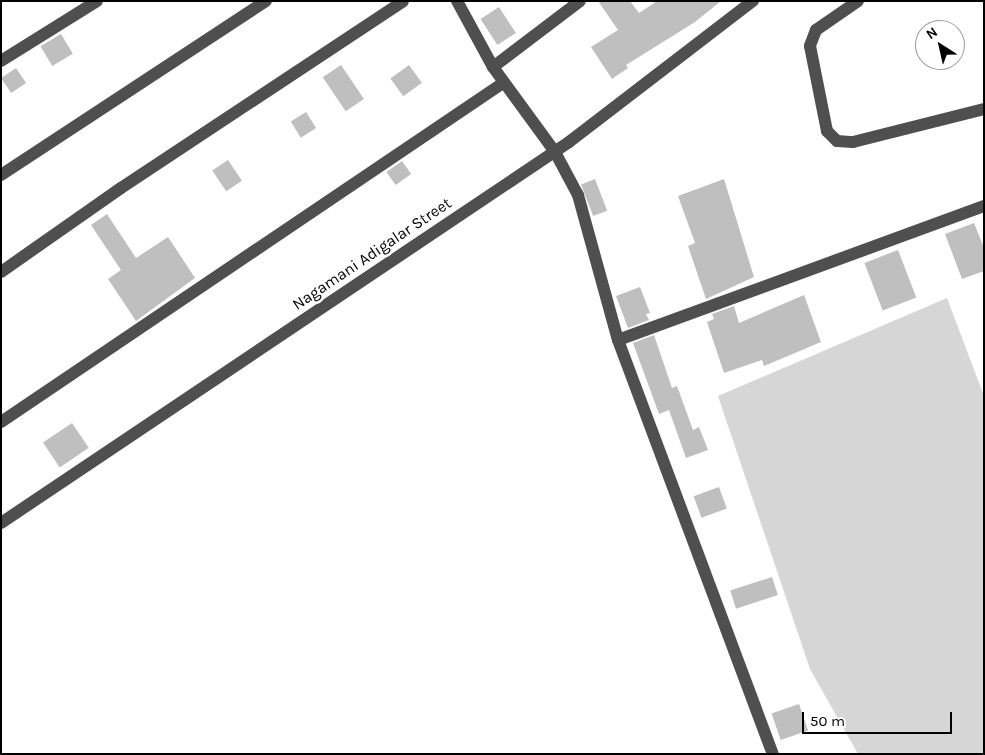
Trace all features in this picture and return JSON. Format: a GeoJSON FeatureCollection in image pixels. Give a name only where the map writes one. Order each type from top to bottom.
{"type":"FeatureCollection","features":[{"type":"Feature","properties":{"kind":"street"},"geometry":{"type":"LineString","coordinates":[[1,61],[97,1]]}},
{"type":"Feature","properties":{"kind":"street"},"geometry":{"type":"LineString","coordinates":[[1,175],[266,1]]}},
{"type":"Feature","properties":{"kind":"street"},"geometry":{"type":"LineString","coordinates":[[1,272],[122,188],[403,1]]}},
{"type":"Feature","properties":{"kind":"street"},"geometry":{"type":"LineString","coordinates":[[457,1],[493,67],[555,152],[578,196],[618,340],[774,754]]}},
{"type":"Feature","properties":{"kind":"street"},"geometry":{"type":"LineString","coordinates":[[493,67],[580,1]]}},
{"type":"Feature","properties":{"kind":"street","name":"Nagamani Adigalar Street"},"geometry":{"type":"LineString","coordinates":[[1,523],[555,152],[753,1]]}},
{"type":"Feature","properties":{"kind":"street"},"geometry":{"type":"LineString","coordinates":[[858,1],[816,30],[810,46],[827,131],[837,141],[853,142],[984,109]]}},
{"type":"Feature","properties":{"kind":"street"},"geometry":{"type":"LineString","coordinates":[[1,422],[503,83]]}},
{"type":"Feature","properties":{"kind":"street"},"geometry":{"type":"LineString","coordinates":[[618,340],[984,206]]}},
{"type":"Feature","properties":{"kind":"shaded area"},"geometry":{"type":"Polygon","coordinates":[[[947,298],[984,396],[984,754],[858,754],[810,669],[718,396],[947,298]]]}},
{"type":"Feature","properties":{"kind":"building"},"geometry":{"type":"Polygon","coordinates":[[[598,1],[630,1],[639,13],[657,1],[721,1],[695,22],[626,65],[628,68],[612,79],[591,47],[618,30],[598,1]]]}},
{"type":"Feature","properties":{"kind":"building"},"geometry":{"type":"Polygon","coordinates":[[[499,7],[516,33],[497,45],[481,19],[499,7]]]}},
{"type":"Feature","properties":{"kind":"building"},"geometry":{"type":"Polygon","coordinates":[[[61,34],[73,54],[52,66],[40,46],[61,34]]]}},
{"type":"Feature","properties":{"kind":"building"},"geometry":{"type":"Polygon","coordinates":[[[341,65],[364,99],[346,111],[323,77],[341,65]]]}},
{"type":"Feature","properties":{"kind":"building"},"geometry":{"type":"Polygon","coordinates":[[[409,65],[422,83],[403,96],[390,79],[409,65]]]}},
{"type":"Feature","properties":{"kind":"building"},"geometry":{"type":"Polygon","coordinates":[[[16,68],[26,83],[11,93],[1,78],[16,68]]]}},
{"type":"Feature","properties":{"kind":"building"},"geometry":{"type":"Polygon","coordinates":[[[306,112],[316,128],[301,138],[291,122],[306,112]]]}},
{"type":"Feature","properties":{"kind":"building"},"geometry":{"type":"Polygon","coordinates":[[[228,160],[242,181],[226,191],[212,171],[228,160]]]}},
{"type":"Feature","properties":{"kind":"building"},"geometry":{"type":"Polygon","coordinates":[[[402,161],[411,174],[396,185],[386,172],[402,161]]]}},
{"type":"Feature","properties":{"kind":"building"},"geometry":{"type":"Polygon","coordinates":[[[595,179],[607,211],[593,216],[581,184],[595,179]]]}},
{"type":"Feature","properties":{"kind":"building"},"geometry":{"type":"Polygon","coordinates":[[[724,179],[754,277],[706,299],[688,246],[695,243],[678,196],[724,179]]]}},
{"type":"Feature","properties":{"kind":"building"},"geometry":{"type":"Polygon","coordinates":[[[107,214],[136,258],[168,237],[195,278],[136,321],[108,279],[121,270],[91,225],[107,214]]]}},
{"type":"Feature","properties":{"kind":"building"},"geometry":{"type":"Polygon","coordinates":[[[974,223],[984,248],[984,271],[962,279],[945,234],[974,223]]]}},
{"type":"Feature","properties":{"kind":"building"},"geometry":{"type":"Polygon","coordinates":[[[898,250],[916,298],[883,311],[864,263],[898,250]]]}},
{"type":"Feature","properties":{"kind":"building"},"geometry":{"type":"Polygon","coordinates":[[[640,287],[650,313],[646,314],[649,320],[628,328],[616,296],[640,287]]]}},
{"type":"Feature","properties":{"kind":"building"},"geometry":{"type":"Polygon","coordinates":[[[804,295],[821,342],[764,366],[762,360],[724,373],[707,322],[714,319],[712,314],[734,306],[739,323],[804,295]]]}},
{"type":"Feature","properties":{"kind":"building"},"geometry":{"type":"Polygon","coordinates":[[[654,335],[672,388],[677,386],[693,430],[699,427],[708,450],[686,458],[669,410],[659,414],[633,343],[654,335]]]}},
{"type":"Feature","properties":{"kind":"building"},"geometry":{"type":"Polygon","coordinates":[[[72,423],[89,448],[60,467],[43,443],[72,423]]]}},
{"type":"Feature","properties":{"kind":"building"},"geometry":{"type":"Polygon","coordinates":[[[719,487],[727,509],[701,518],[694,496],[719,487]]]}},
{"type":"Feature","properties":{"kind":"building"},"geometry":{"type":"Polygon","coordinates":[[[772,577],[778,595],[736,609],[730,591],[772,577]]]}},
{"type":"Feature","properties":{"kind":"building"},"geometry":{"type":"Polygon","coordinates":[[[799,704],[808,730],[781,740],[772,713],[799,704]]]}}]}
